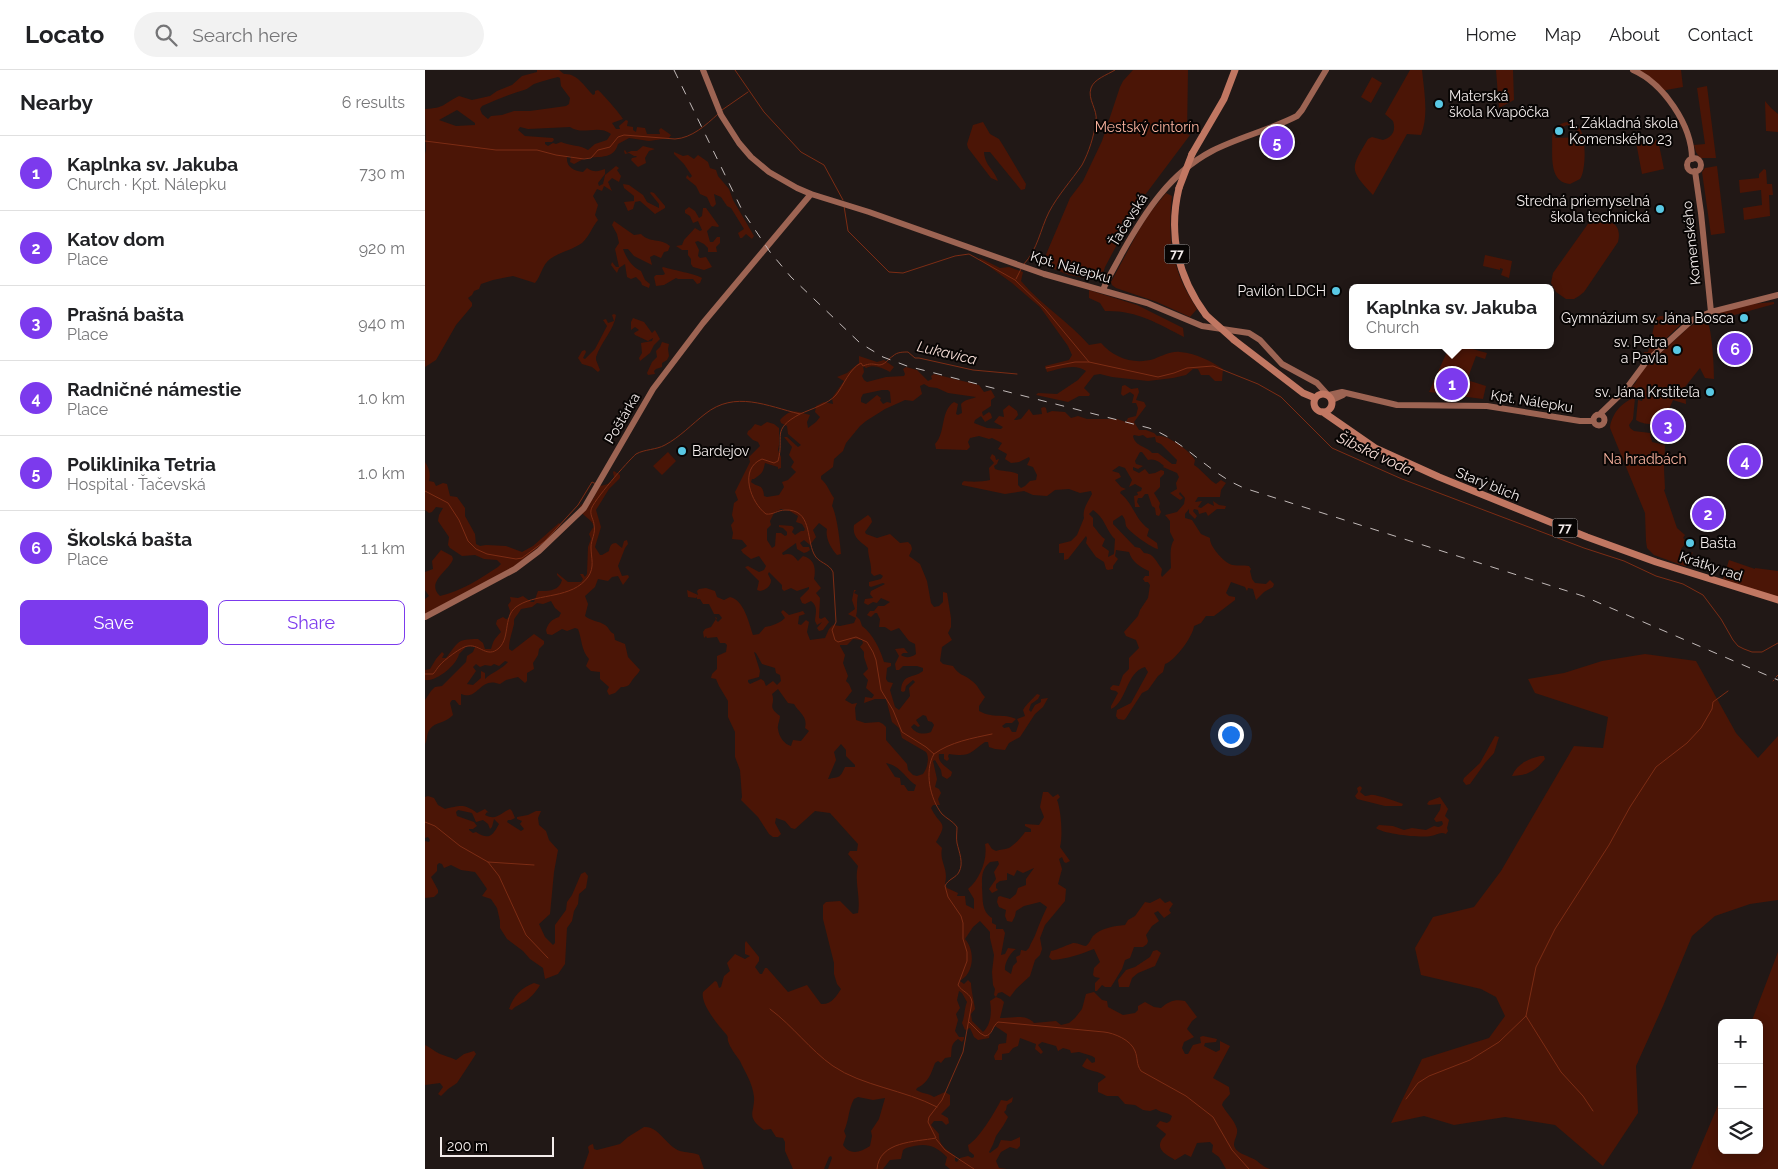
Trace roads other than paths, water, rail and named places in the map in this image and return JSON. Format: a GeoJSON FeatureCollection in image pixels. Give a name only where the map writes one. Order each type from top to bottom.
{"type":"FeatureCollection","features":[{"type":"Feature","properties":{"kind":"main road","name":"77"},"geometry":{"type":"LineString","coordinates":[[1235,70],[1224,99],[1192,154],[1179,188],[1174,213],[1175,246],[1185,280],[1206,315],[1234,340],[1303,394],[1316,399],[1330,399]]}},
{"type":"Feature","properties":{"kind":"main road","name":"77"},"geometry":{"type":"LineString","coordinates":[[1316,399],[1318,411],[1323,412]]}},
{"type":"Feature","properties":{"kind":"main road"},"geometry":{"type":"LineString","coordinates":[[1323,412],[1330,399]]}},
{"type":"Feature","properties":{"kind":"main road","name":"Starý blich"},"geometry":{"type":"LineString","coordinates":[[1330,399],[1337,420]]}},
{"type":"Feature","properties":{"kind":"main road","name":"Starý blich"},"geometry":{"type":"LineString","coordinates":[[1323,412],[1375,448],[1418,468],[1579,534],[1637,554]]}},
{"type":"Feature","properties":{"kind":"main road","name":"Krátky rad"},"geometry":{"type":"LineString","coordinates":[[1637,554],[1778,600]]}},
{"type":"Feature","properties":{"kind":"street","name":"Kpt. Nálepku"},"geometry":{"type":"LineString","coordinates":[[703,70],[720,113],[732,133],[751,157],[778,178],[811,194],[848,205],[1029,269],[1147,303],[1193,323],[1210,328],[1249,333],[1259,340],[1282,364],[1317,383],[1330,399],[1349,394],[1397,405],[1487,406],[1580,421],[1593,420],[1596,425],[1603,424],[1604,420],[1601,412],[1626,389],[1646,362],[1690,322],[1711,312]]}},
{"type":"Feature","properties":{"kind":"street","name":"Ťačevská"},"geometry":{"type":"LineString","coordinates":[[1103,290],[1142,218],[1156,198],[1173,180],[1185,169],[1210,152],[1297,116],[1326,70]]}},
{"type":"Feature","properties":{"kind":"street","name":"Komenského"},"geometry":{"type":"LineString","coordinates":[[1633,70],[1640,73],[1663,94],[1675,109],[1687,134],[1692,159],[1696,159],[1700,163],[1700,168],[1695,172],[1711,312]]}},
{"type":"Feature","properties":{"kind":"street","name":"Poštárka"},"geometry":{"type":"LineString","coordinates":[[425,617],[515,569],[539,551],[583,508],[653,389],[703,324],[811,194]]}},
{"type":"Feature","properties":{"kind":"street"},"geometry":{"type":"LineString","coordinates":[[1711,312],[1778,295]]}},
{"type":"Feature","properties":{"kind":"street"},"geometry":{"type":"LineString","coordinates":[[1710,300],[1722,308]]}},
{"type":"Feature","properties":{"kind":"street"},"geometry":{"type":"LineString","coordinates":[[1312,381],[1316,386],[1316,399]]}},
{"type":"Feature","properties":{"kind":"waterway","name":"Šibská voda"},"geometry":{"type":"LineString","coordinates":[[735,70],[764,112],[801,152],[824,165],[843,200]]}},
{"type":"Feature","properties":{"kind":"waterway"},"geometry":{"type":"LineString","coordinates":[[1024,264],[1036,246],[1049,212],[1082,165],[1089,149],[1096,121],[1090,96],[1091,88],[1098,80],[1115,70]]}},
{"type":"Feature","properties":{"kind":"waterway"},"geometry":{"type":"LineString","coordinates":[[722,110],[748,92]]}},
{"type":"Feature","properties":{"kind":"waterway"},"geometry":{"type":"LineString","coordinates":[[425,141],[496,150],[537,150],[584,159],[591,158],[598,150],[610,147],[618,137],[624,135],[675,139],[693,134],[718,114]]}},
{"type":"Feature","properties":{"kind":"waterway","name":"Šibská voda"},"geometry":{"type":"LineString","coordinates":[[844,206],[848,231],[889,272],[903,273],[955,256],[969,254],[1015,280],[1045,309],[1089,362],[1158,377],[1187,368],[1213,366],[1258,384],[1281,397],[1332,448],[1402,479],[1584,548],[1624,561],[1656,576],[1683,584],[1703,595],[1721,619],[1733,640],[1744,649],[1752,652],[1762,652],[1778,643]]}},
{"type":"Feature","properties":{"kind":"waterway"},"geometry":{"type":"LineString","coordinates":[[1016,279],[1021,269]]}},
{"type":"Feature","properties":{"kind":"waterway","name":"Lukavica"},"geometry":{"type":"LineString","coordinates":[[425,674],[433,674],[445,660],[468,646],[487,652],[495,651],[503,643],[510,614],[519,605],[527,601],[573,589],[581,584],[588,577],[592,566],[591,547],[594,523],[591,510],[604,491],[636,454],[662,447],[716,407],[740,401],[763,404],[800,414],[833,398],[850,373],[861,363],[863,366],[870,364],[881,365],[902,352],[908,352],[915,358],[973,370],[1017,374]]}},
{"type":"Feature","properties":{"kind":"waterway","name":"Lukavica"},"geometry":{"type":"LineString","coordinates":[[1046,368],[1075,362],[1089,362]]}},
{"type":"Feature","properties":{"kind":"waterway"},"geometry":{"type":"LineString","coordinates":[[800,414],[782,429],[778,461],[774,463],[762,459],[755,464],[750,470],[749,486],[756,502],[766,514],[782,510],[794,511],[804,519],[814,554],[833,572],[836,622],[832,630],[835,640],[838,642],[856,637],[867,642],[876,660],[881,690],[893,710],[902,732],[934,754],[929,768],[930,785],[934,801],[942,814],[957,827],[957,841],[961,861],[959,872],[945,886],[948,897],[961,916],[963,939],[967,952],[967,961],[958,985],[970,997],[972,1002],[963,1052],[942,1100],[929,1117],[928,1122],[936,1138],[899,1144],[891,1148],[879,1160],[877,1169]]}},
{"type":"Feature","properties":{"kind":"waterway"},"geometry":{"type":"LineString","coordinates":[[425,491],[448,503],[459,520],[468,541],[476,549],[487,554],[516,559],[522,558],[545,541],[578,505],[592,482],[596,484]]}},
{"type":"Feature","properties":{"kind":"waterway"},"geometry":{"type":"LineString","coordinates":[[1406,1099],[1418,1083],[1429,1076],[1470,1060],[1499,1042],[1526,1016],[1536,967],[1555,929],[1609,845],[1630,807],[1656,767],[1687,743],[1701,728],[1712,709],[1713,702],[1728,691]]}},
{"type":"Feature","properties":{"kind":"waterway"},"geometry":{"type":"LineString","coordinates":[[934,754],[954,743],[992,734]]}},
{"type":"Feature","properties":{"kind":"waterway"},"geometry":{"type":"LineString","coordinates":[[425,822],[435,826],[460,846],[488,862],[499,876],[526,935],[548,958]]}},
{"type":"Feature","properties":{"kind":"waterway"},"geometry":{"type":"LineString","coordinates":[[488,862],[534,865]]}},
{"type":"Feature","properties":{"kind":"waterway"},"geometry":{"type":"LineString","coordinates":[[770,1009],[825,1060],[844,1073],[925,1101],[937,1107]]}},
{"type":"Feature","properties":{"kind":"waterway"},"geometry":{"type":"LineString","coordinates":[[1526,1016],[1561,1072],[1583,1096],[1593,1111]]}},
{"type":"Feature","properties":{"kind":"waterway"},"geometry":{"type":"LineString","coordinates":[[969,1022],[985,1036],[990,1034],[998,1022],[1104,1032],[1122,1038],[1133,1047],[1141,1071],[1186,1096],[1213,1117],[1232,1150],[1249,1169]]}},
{"type":"Feature","properties":{"kind":"waterway"},"geometry":{"type":"LineString","coordinates":[[936,1139],[945,1150],[974,1169]]}},
{"type":"Feature","properties":{"kind":"railway"},"geometry":{"type":"LineString","coordinates":[[674,70],[743,212],[770,252],[791,277],[860,343],[883,357],[907,366],[1149,428],[1174,441],[1219,474],[1244,488],[1583,596],[1778,680]]}},
{"type":"Feature","properties":{"kind":"place","name":"Materská škola Kvapôčka"},"geometry":{"type":"Point","coordinates":[1439,104]}},
{"type":"Feature","properties":{"kind":"place","name":"1. Základná škola Komenského 23"},"geometry":{"type":"Point","coordinates":[1559,131]}},
{"type":"Feature","properties":{"kind":"place","name":"Poliklinika Tetria"},"geometry":{"type":"Point","coordinates":[1277,142]}},
{"type":"Feature","properties":{"kind":"place","name":"Stredná priemyselná škola technická"},"geometry":{"type":"Point","coordinates":[1660,209]}},
{"type":"Feature","properties":{"kind":"place","name":"Pavilón LDCH"},"geometry":{"type":"Point","coordinates":[1336,291]}},
{"type":"Feature","properties":{"kind":"place","name":"Gymnázium sv. Jána Bosca"},"geometry":{"type":"Point","coordinates":[1744,318]}},
{"type":"Feature","properties":{"kind":"place","name":"Školská bašta"},"geometry":{"type":"Point","coordinates":[1735,349]}},
{"type":"Feature","properties":{"kind":"place","name":"sv. Petra a Pavla"},"geometry":{"type":"Point","coordinates":[1677,350]}},
{"type":"Feature","properties":{"kind":"place","name":"Kaplnka sv. Jakuba"},"geometry":{"type":"Point","coordinates":[1452,384]}},
{"type":"Feature","properties":{"kind":"place","name":"sv. Jána Krstiteľa"},"geometry":{"type":"Point","coordinates":[1710,392]}},
{"type":"Feature","properties":{"kind":"place","name":"Prašná bašta"},"geometry":{"type":"Point","coordinates":[1668,426]}},
{"type":"Feature","properties":{"kind":"place","name":"Bardejov"},"geometry":{"type":"Point","coordinates":[682,451]}},
{"type":"Feature","properties":{"kind":"place","name":"Radničné námestie"},"geometry":{"type":"Point","coordinates":[1745,461]}},
{"type":"Feature","properties":{"kind":"place","name":"Katov dom"},"geometry":{"type":"Point","coordinates":[1708,514]}},
{"type":"Feature","properties":{"kind":"place","name":"Bašta"},"geometry":{"type":"Point","coordinates":[1690,543]}},
{"type":"Feature","properties":{"kind":"park label","name":"Mestský cintorín"},"geometry":{"type":"Point","coordinates":[1147,127]}},
{"type":"Feature","properties":{"kind":"park label","name":"Na hradbách"},"geometry":{"type":"Point","coordinates":[1645,459]}}]}
